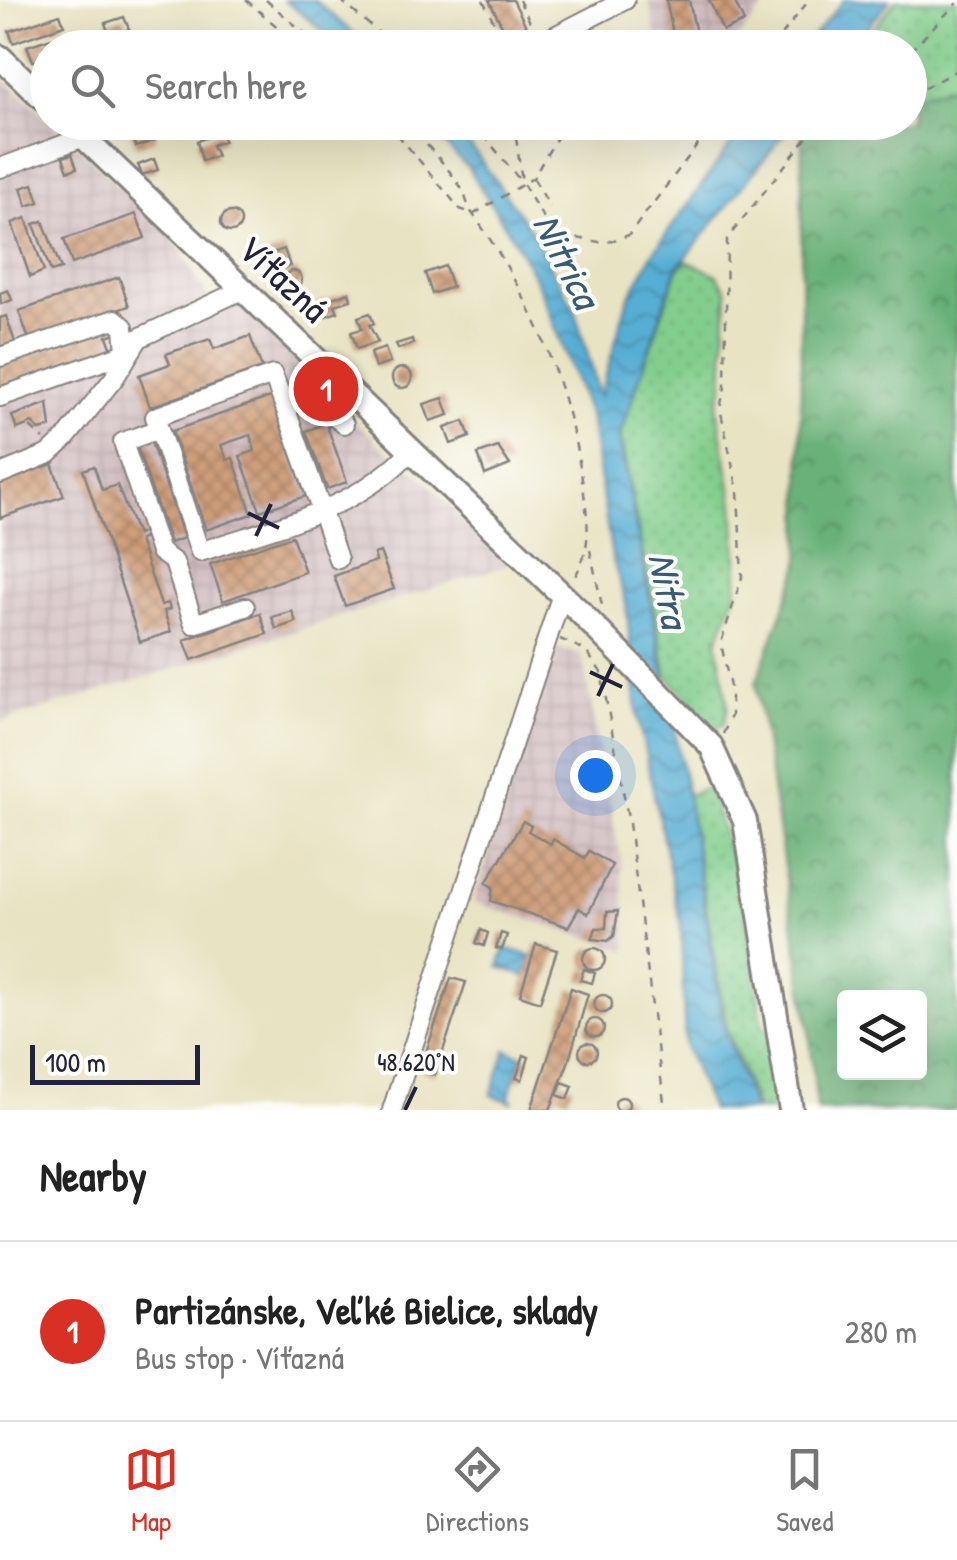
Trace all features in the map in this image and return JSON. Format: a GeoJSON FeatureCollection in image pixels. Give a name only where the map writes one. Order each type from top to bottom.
{"type":"FeatureCollection","features":[{"type":"Feature","properties":{"kind":"main road"},"geometry":{"type":"LineString","coordinates":[[0,57],[30,85]]}},
{"type":"Feature","properties":{"kind":"main road","name":"Víťazná"},"geometry":{"type":"LineString","coordinates":[[87,140],[571,603],[712,748],[746,820],[792,1110]]}},
{"type":"Feature","properties":{"kind":"lane"},"geometry":{"type":"LineString","coordinates":[[566,30],[625,0]]}},
{"type":"Feature","properties":{"kind":"lane"},"geometry":{"type":"LineString","coordinates":[[0,168],[56,140]]}},
{"type":"Feature","properties":{"kind":"lane"},"geometry":{"type":"LineString","coordinates":[[0,474],[115,377],[126,352],[139,338],[244,289]]}},
{"type":"Feature","properties":{"kind":"lane"},"geometry":{"type":"LineString","coordinates":[[0,357],[115,319],[167,323]]}},
{"type":"Feature","properties":{"kind":"lane"},"geometry":{"type":"LineString","coordinates":[[115,319],[124,327],[126,352]]}},
{"type":"Feature","properties":{"kind":"lane"},"geometry":{"type":"LineString","coordinates":[[0,397],[126,352]]}},
{"type":"Feature","properties":{"kind":"lane"},"geometry":{"type":"LineString","coordinates":[[200,552],[155,417],[273,375],[338,558]]}},
{"type":"Feature","properties":{"kind":"lane"},"geometry":{"type":"LineString","coordinates":[[284,402],[304,394],[344,424]]}},
{"type":"Feature","properties":{"kind":"lane"},"geometry":{"type":"LineString","coordinates":[[159,429],[123,442],[160,552],[174,562],[194,624],[245,607]]}},
{"type":"Feature","properties":{"kind":"lane"},"geometry":{"type":"LineString","coordinates":[[174,562],[364,493],[412,449]]}},
{"type":"Feature","properties":{"kind":"lane"},"geometry":{"type":"LineString","coordinates":[[392,1110],[546,635],[571,603]]}},
{"type":"Feature","properties":{"kind":"path"},"geometry":{"type":"LineString","coordinates":[[246,0],[281,30]]}},
{"type":"Feature","properties":{"kind":"path"},"geometry":{"type":"LineString","coordinates":[[266,0],[301,30]]}},
{"type":"Feature","properties":{"kind":"path"},"geometry":{"type":"LineString","coordinates":[[340,0],[376,30]]}},
{"type":"Feature","properties":{"kind":"path"},"geometry":{"type":"LineString","coordinates":[[483,0],[498,30]]}},
{"type":"Feature","properties":{"kind":"path"},"geometry":{"type":"LineString","coordinates":[[519,0],[530,30]]}},
{"type":"Feature","properties":{"kind":"path"},"geometry":{"type":"LineString","coordinates":[[786,30],[809,0]]}},
{"type":"Feature","properties":{"kind":"path"},"geometry":{"type":"LineString","coordinates":[[927,34],[957,3]]}},
{"type":"Feature","properties":{"kind":"path"},"geometry":{"type":"LineString","coordinates":[[927,87],[957,70]]}},
{"type":"Feature","properties":{"kind":"path"},"geometry":{"type":"LineString","coordinates":[[401,140],[460,209],[474,214],[534,178],[556,140]]}},
{"type":"Feature","properties":{"kind":"path"},"geometry":{"type":"LineString","coordinates":[[420,140],[458,184],[491,235],[535,318],[564,396],[590,548],[571,603]]}},
{"type":"Feature","properties":{"kind":"path"},"geometry":{"type":"LineString","coordinates":[[487,140],[522,184],[541,217],[558,232],[584,240],[618,241],[634,228],[701,140]]}},
{"type":"Feature","properties":{"kind":"path"},"geometry":{"type":"LineString","coordinates":[[516,140],[522,184]]}},
{"type":"Feature","properties":{"kind":"path"},"geometry":{"type":"LineString","coordinates":[[712,748],[730,716],[731,692],[721,642],[742,577],[738,491],[720,408],[725,387],[727,239],[805,140]]}},
{"type":"Feature","properties":{"kind":"path"},"geometry":{"type":"LineString","coordinates":[[534,178],[550,207]]}},
{"type":"Feature","properties":{"kind":"path"},"geometry":{"type":"LineString","coordinates":[[30,426],[44,440]]}},
{"type":"Feature","properties":{"kind":"path"},"geometry":{"type":"LineString","coordinates":[[546,635],[578,644],[601,672],[629,823],[666,1110]]}},
{"type":"Feature","properties":{"kind":"shaded area"},"geometry":{"type":"Polygon","coordinates":[[[649,0],[770,0],[744,30],[655,30],[649,0]]]}},
{"type":"Feature","properties":{"kind":"shaded area"},"geometry":{"type":"Polygon","coordinates":[[[0,75],[30,103],[30,140],[70,140],[170,232],[208,297],[205,299],[211,316],[244,302],[297,353],[314,382],[404,467],[417,472],[508,565],[0,722],[0,75]]]}},
{"type":"Feature","properties":{"kind":"shaded area"},"geometry":{"type":"Polygon","coordinates":[[[549,647],[581,654],[621,860],[627,950],[473,902],[530,727],[527,720],[549,647]]]}},
{"type":"Feature","properties":{"kind":"green space"},"geometry":{"type":"Polygon","coordinates":[[[896,0],[957,0],[957,85],[927,92],[927,30],[872,30],[896,0]]]}},
{"type":"Feature","properties":{"kind":"green space"},"geometry":{"type":"Polygon","coordinates":[[[957,85],[957,1110],[817,1110],[809,1028],[756,683],[800,564],[802,140],[927,140],[927,92],[957,85]]]}},
{"type":"Feature","properties":{"kind":"green space"},"geometry":{"type":"Polygon","coordinates":[[[685,260],[717,275],[727,291],[723,387],[717,408],[734,504],[738,572],[736,593],[717,642],[728,707],[724,724],[715,729],[667,676],[620,435],[677,271],[685,260]]]}},
{"type":"Feature","properties":{"kind":"green space"},"geometry":{"type":"Polygon","coordinates":[[[709,787],[740,886],[763,1027],[775,1034],[784,1110],[757,1110],[727,1029],[687,795],[709,787]]]}},
{"type":"Feature","properties":{"kind":"water"},"geometry":{"type":"Polygon","coordinates":[[[284,0],[315,0],[349,30],[322,30],[284,0]]]}},
{"type":"Feature","properties":{"kind":"water"},"geometry":{"type":"Polygon","coordinates":[[[844,0],[890,0],[866,30],[818,30],[844,0]]]}},
{"type":"Feature","properties":{"kind":"water"},"geometry":{"type":"Polygon","coordinates":[[[441,140],[466,140],[531,230],[574,308],[600,396],[627,301],[653,253],[734,140],[779,140],[676,270],[619,437],[685,783],[724,1029],[754,1110],[711,1110],[685,1046],[681,925],[637,713],[626,603],[612,557],[590,418],[538,284],[468,168],[441,140]]]}},
{"type":"Feature","properties":{"kind":"water"},"geometry":{"type":"Polygon","coordinates":[[[505,948],[532,956],[526,976],[499,967],[505,948]]]}},
{"type":"Feature","properties":{"kind":"water"},"geometry":{"type":"Polygon","coordinates":[[[506,1050],[523,1056],[509,1096],[512,1102],[491,1095],[506,1050]]]}},
{"type":"Feature","properties":{"kind":"building"},"geometry":{"type":"Polygon","coordinates":[[[489,0],[513,0],[528,30],[504,30],[489,0]]]}},
{"type":"Feature","properties":{"kind":"building"},"geometry":{"type":"Polygon","coordinates":[[[666,0],[689,0],[695,30],[672,30],[666,0]]]}},
{"type":"Feature","properties":{"kind":"building"},"geometry":{"type":"Polygon","coordinates":[[[709,0],[734,0],[744,22],[723,30],[709,0]]]}},
{"type":"Feature","properties":{"kind":"building"},"geometry":{"type":"Polygon","coordinates":[[[60,14],[64,25],[30,30],[30,37],[13,43],[9,31],[60,14]]]}},
{"type":"Feature","properties":{"kind":"building"},"geometry":{"type":"Polygon","coordinates":[[[124,17],[129,29],[107,30],[105,23],[124,17]]]}},
{"type":"Feature","properties":{"kind":"building"},"geometry":{"type":"Polygon","coordinates":[[[133,140],[156,140],[136,147],[133,140]]]}},
{"type":"Feature","properties":{"kind":"building"},"geometry":{"type":"Polygon","coordinates":[[[197,141],[224,141],[212,145],[217,156],[202,161],[197,141]]]}},
{"type":"Feature","properties":{"kind":"building"},"geometry":{"type":"Polygon","coordinates":[[[72,154],[77,168],[68,171],[63,157],[72,154]]]}},
{"type":"Feature","properties":{"kind":"building"},"geometry":{"type":"Polygon","coordinates":[[[154,159],[158,170],[142,175],[138,165],[154,159]]]}},
{"type":"Feature","properties":{"kind":"building"},"geometry":{"type":"Polygon","coordinates":[[[33,184],[39,202],[27,206],[21,188],[33,184]]]}},
{"type":"Feature","properties":{"kind":"building"},"geometry":{"type":"Polygon","coordinates":[[[227,212],[235,212],[241,222],[235,232],[227,232],[221,226],[221,218],[227,212]]]}},
{"type":"Feature","properties":{"kind":"building"},"geometry":{"type":"Polygon","coordinates":[[[136,214],[145,238],[72,264],[64,239],[136,214]]]}},
{"type":"Feature","properties":{"kind":"building"},"geometry":{"type":"Polygon","coordinates":[[[26,218],[44,271],[30,277],[12,223],[26,218]]]}},
{"type":"Feature","properties":{"kind":"building"},"geometry":{"type":"Polygon","coordinates":[[[43,221],[61,269],[51,272],[34,224],[43,221]]]}},
{"type":"Feature","properties":{"kind":"building"},"geometry":{"type":"Polygon","coordinates":[[[284,249],[290,266],[270,273],[264,256],[284,249]]]}},
{"type":"Feature","properties":{"kind":"building"},"geometry":{"type":"Polygon","coordinates":[[[445,266],[452,287],[432,294],[425,273],[445,266]]]}},
{"type":"Feature","properties":{"kind":"building"},"geometry":{"type":"Polygon","coordinates":[[[293,271],[302,280],[293,289],[284,280],[293,271]]]}},
{"type":"Feature","properties":{"kind":"building"},"geometry":{"type":"Polygon","coordinates":[[[119,277],[129,306],[29,340],[19,311],[119,277]]]}},
{"type":"Feature","properties":{"kind":"building"},"geometry":{"type":"Polygon","coordinates":[[[8,290],[12,300],[1,304],[0,293],[8,290]]]}},
{"type":"Feature","properties":{"kind":"building"},"geometry":{"type":"Polygon","coordinates":[[[349,292],[351,300],[335,305],[338,312],[320,318],[315,304],[349,292]]]}},
{"type":"Feature","properties":{"kind":"building"},"geometry":{"type":"Polygon","coordinates":[[[370,313],[374,324],[369,325],[378,342],[357,349],[351,332],[362,329],[358,317],[370,313]]]}},
{"type":"Feature","properties":{"kind":"building"},"geometry":{"type":"Polygon","coordinates":[[[6,316],[16,345],[0,350],[0,318],[6,316]]]}},
{"type":"Feature","properties":{"kind":"building"},"geometry":{"type":"Polygon","coordinates":[[[114,327],[116,333],[107,336],[112,350],[0,388],[0,366],[114,327]]]}},
{"type":"Feature","properties":{"kind":"building"},"geometry":{"type":"Polygon","coordinates":[[[250,336],[262,368],[150,407],[139,375],[170,364],[166,354],[210,339],[214,349],[250,336]]]}},
{"type":"Feature","properties":{"kind":"building"},"geometry":{"type":"Polygon","coordinates":[[[412,339],[413,344],[398,349],[396,344],[412,339]]]}},
{"type":"Feature","properties":{"kind":"building"},"geometry":{"type":"Polygon","coordinates":[[[385,348],[390,363],[375,368],[370,353],[385,348]]]}},
{"type":"Feature","properties":{"kind":"building"},"geometry":{"type":"Polygon","coordinates":[[[398,368],[406,368],[412,378],[406,388],[398,388],[392,382],[392,374],[398,368]]]}},
{"type":"Feature","properties":{"kind":"building"},"geometry":{"type":"Polygon","coordinates":[[[271,397],[306,496],[260,511],[240,456],[255,451],[250,435],[221,445],[227,460],[233,458],[252,514],[206,530],[172,431],[271,397]]]}},
{"type":"Feature","properties":{"kind":"building"},"geometry":{"type":"Polygon","coordinates":[[[443,398],[449,415],[430,421],[424,404],[443,398]]]}},
{"type":"Feature","properties":{"kind":"building"},"geometry":{"type":"Polygon","coordinates":[[[48,403],[51,427],[39,430],[32,423],[17,429],[12,416],[48,403]]]}},
{"type":"Feature","properties":{"kind":"building"},"geometry":{"type":"Polygon","coordinates":[[[464,421],[470,437],[451,444],[445,428],[464,421]]]}},
{"type":"Feature","properties":{"kind":"building"},"geometry":{"type":"Polygon","coordinates":[[[326,423],[347,482],[327,489],[306,431],[326,423]]]}},
{"type":"Feature","properties":{"kind":"building"},"geometry":{"type":"Polygon","coordinates":[[[150,439],[184,538],[170,543],[136,444],[150,439]]]}},
{"type":"Feature","properties":{"kind":"building"},"geometry":{"type":"Polygon","coordinates":[[[498,447],[510,465],[485,475],[478,454],[498,447]]]}},
{"type":"Feature","properties":{"kind":"building"},"geometry":{"type":"Polygon","coordinates":[[[52,464],[64,496],[0,518],[0,483],[52,464]]]}},
{"type":"Feature","properties":{"kind":"building"},"geometry":{"type":"Polygon","coordinates":[[[94,466],[102,490],[117,485],[137,535],[143,532],[145,538],[139,540],[161,605],[168,603],[170,609],[164,611],[171,632],[140,642],[83,470],[94,466]]]}},
{"type":"Feature","properties":{"kind":"building"},"geometry":{"type":"Polygon","coordinates":[[[292,536],[305,572],[223,601],[210,564],[292,536]]]}},
{"type":"Feature","properties":{"kind":"building"},"geometry":{"type":"Polygon","coordinates":[[[380,552],[394,589],[345,606],[334,576],[376,561],[374,554],[380,552]]]}},
{"type":"Feature","properties":{"kind":"building"},"geometry":{"type":"Polygon","coordinates":[[[292,611],[296,622],[276,629],[272,617],[292,611]]]}},
{"type":"Feature","properties":{"kind":"building"},"geometry":{"type":"Polygon","coordinates":[[[260,613],[267,634],[192,660],[184,640],[260,613]]]}},
{"type":"Feature","properties":{"kind":"building"},"geometry":{"type":"Polygon","coordinates":[[[523,821],[531,826],[528,831],[551,844],[553,839],[585,858],[589,851],[612,865],[588,914],[579,908],[568,927],[491,901],[493,887],[486,883],[523,821]]]}},
{"type":"Feature","properties":{"kind":"building"},"geometry":{"type":"Polygon","coordinates":[[[618,911],[614,936],[608,941],[592,939],[596,928],[606,928],[607,912],[618,911]]]}},
{"type":"Feature","properties":{"kind":"building"},"geometry":{"type":"Polygon","coordinates":[[[481,930],[488,933],[484,946],[476,943],[481,930]]]}},
{"type":"Feature","properties":{"kind":"building"},"geometry":{"type":"Polygon","coordinates":[[[501,933],[507,935],[502,950],[496,948],[501,933]]]}},
{"type":"Feature","properties":{"kind":"building"},"geometry":{"type":"Polygon","coordinates":[[[536,944],[557,950],[540,1002],[520,995],[536,944]]]}},
{"type":"Feature","properties":{"kind":"building"},"geometry":{"type":"Polygon","coordinates":[[[594,948],[605,959],[594,970],[583,959],[594,948]]]}},
{"type":"Feature","properties":{"kind":"building"},"geometry":{"type":"Polygon","coordinates":[[[584,969],[595,973],[592,983],[580,980],[584,969]]]}},
{"type":"Feature","properties":{"kind":"building"},"geometry":{"type":"Polygon","coordinates":[[[451,978],[466,982],[435,1075],[420,1070],[451,978]]]}},
{"type":"Feature","properties":{"kind":"building"},"geometry":{"type":"Polygon","coordinates":[[[571,988],[588,994],[569,1060],[550,1110],[531,1110],[571,988]]]}},
{"type":"Feature","properties":{"kind":"building"},"geometry":{"type":"Polygon","coordinates":[[[603,995],[610,997],[610,1011],[603,1013],[596,1011],[594,1004],[596,997],[603,995]]]}},
{"type":"Feature","properties":{"kind":"building"},"geometry":{"type":"Polygon","coordinates":[[[595,1019],[602,1021],[602,1035],[595,1037],[588,1035],[586,1028],[588,1021],[595,1019]]]}},
{"type":"Feature","properties":{"kind":"building"},"geometry":{"type":"Polygon","coordinates":[[[588,1043],[595,1045],[595,1059],[588,1061],[581,1059],[579,1052],[581,1045],[588,1043]]]}},
{"type":"Feature","properties":{"kind":"building"},"geometry":{"type":"Polygon","coordinates":[[[524,1055],[529,1057],[522,1080],[516,1078],[524,1055]]]}},
{"type":"Feature","properties":{"kind":"building"},"geometry":{"type":"Polygon","coordinates":[[[562,1082],[573,1086],[568,1099],[557,1095],[562,1082]]]}},
{"type":"Feature","properties":{"kind":"building"},"geometry":{"type":"Polygon","coordinates":[[[617,1099],[627,1099],[627,1109],[617,1109],[617,1099]]]}},
{"type":"Feature","properties":{"kind":"place","name":"Partizánske, Veľké Bielice, sklady"},"geometry":{"type":"Point","coordinates":[326,389]}},
{"type":"Feature","properties":{"kind":"water label","name":"Nitrica"},"geometry":{"type":"Point","coordinates":[568,260]}},
{"type":"Feature","properties":{"kind":"water label","name":"Nitra"},"geometry":{"type":"Point","coordinates":[670,590]}}]}
